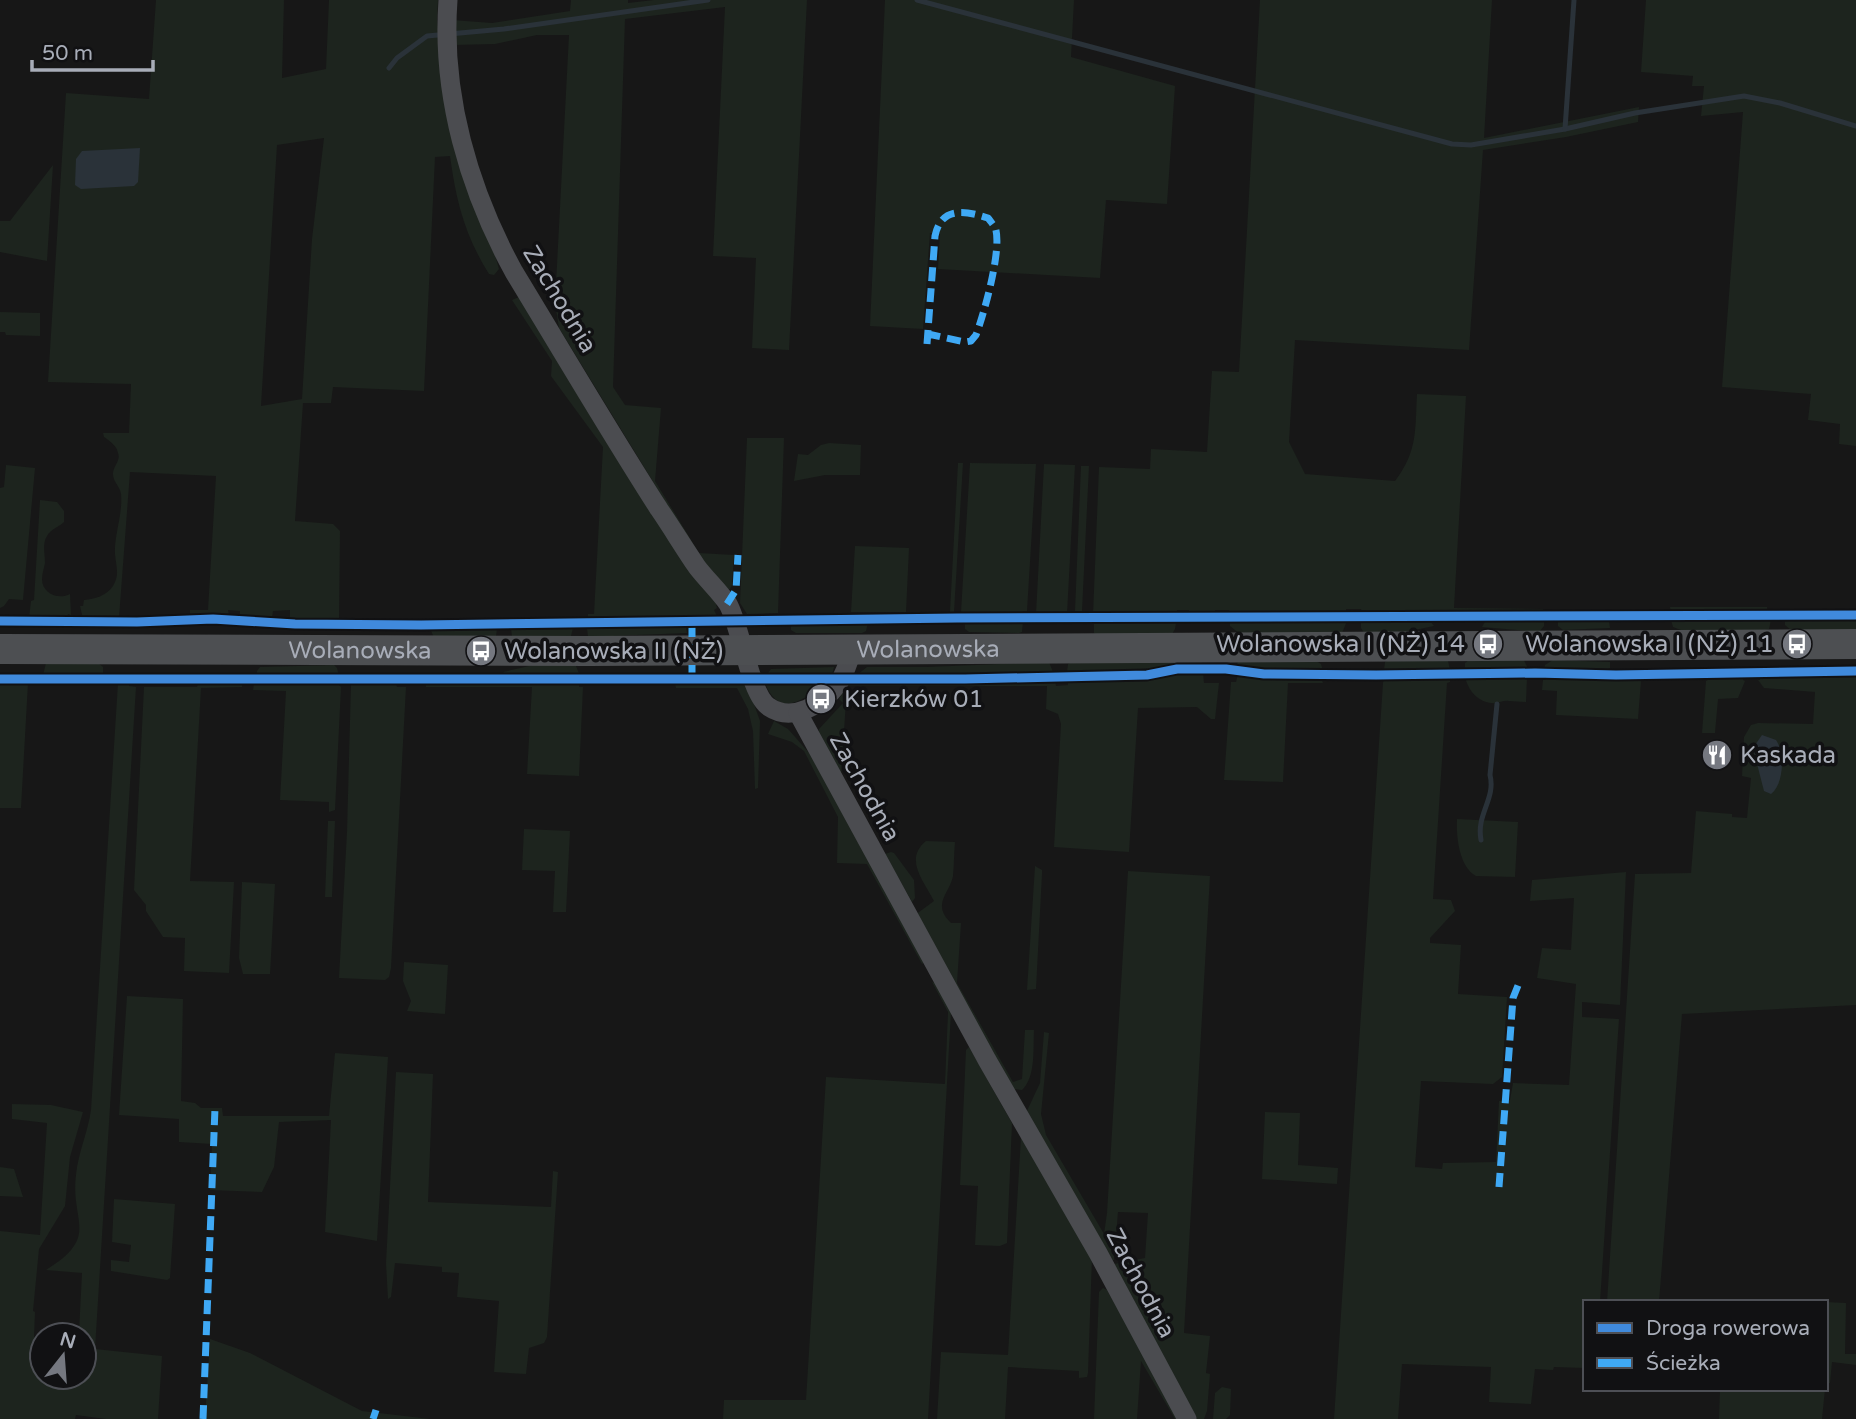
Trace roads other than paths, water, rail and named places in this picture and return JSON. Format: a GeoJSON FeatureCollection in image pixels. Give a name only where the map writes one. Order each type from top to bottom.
{"type":"FeatureCollection","features":[{"type":"Feature","properties":{"kind":"main road","name":"Wolanowska"},"geometry":{"type":"LineString","coordinates":[[0,649],[852,650],[1856,643]]}},
{"type":"Feature","properties":{"kind":"street","name":"Zachodnia"},"geometry":{"type":"LineString","coordinates":[[448,0],[447,45],[452,93],[464,152],[493,235],[658,508],[727,604],[758,694],[768,707],[797,713],[1188,1419]]}},
{"type":"Feature","properties":{"kind":"street"},"geometry":{"type":"LineString","coordinates":[[797,713],[814,705],[837,685],[852,650]]}},
{"type":"Feature","properties":{"kind":"waterway"},"geometry":{"type":"LineString","coordinates":[[389,68],[397,58],[427,36],[504,29],[708,0]]}},
{"type":"Feature","properties":{"kind":"waterway"},"geometry":{"type":"LineString","coordinates":[[917,0],[1452,144],[1471,145],[1565,129],[1635,113],[1744,96],[1780,103],[1856,126]]}},
{"type":"Feature","properties":{"kind":"waterway"},"geometry":{"type":"LineString","coordinates":[[1565,129],[1574,0]]}},
{"type":"Feature","properties":{"kind":"waterway"},"geometry":{"type":"LineString","coordinates":[[1481,840],[1481,822],[1491,784],[1497,704]]}},
{"type":"Feature","properties":{"kind":"place","name":"Wolanowska I (NŻ) 14"},"geometry":{"type":"Point","coordinates":[1488,644]}},
{"type":"Feature","properties":{"kind":"place","name":"Wolanowska I (NŻ) 11"},"geometry":{"type":"Point","coordinates":[1797,644]}},
{"type":"Feature","properties":{"kind":"place","name":"Wolanowska II (NŻ)"},"geometry":{"type":"Point","coordinates":[481,651]}},
{"type":"Feature","properties":{"kind":"place","name":"Kierzków 01"},"geometry":{"type":"Point","coordinates":[821,699]}},
{"type":"Feature","properties":{"kind":"place","name":"Kaskada"},"geometry":{"type":"Point","coordinates":[1717,755]}}]}
